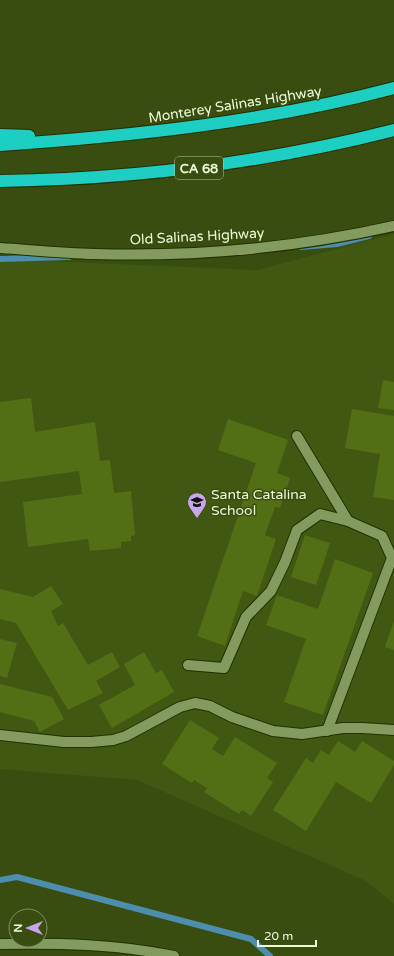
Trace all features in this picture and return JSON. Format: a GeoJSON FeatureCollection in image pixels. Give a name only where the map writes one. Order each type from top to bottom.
{"type":"FeatureCollection","features":[{"type":"Feature","properties":{"kind":"highway","name":"Monterey Salinas Highway"},"geometry":{"type":"LineString","coordinates":[[78,138],[163,131],[248,120],[333,104],[394,88]]}},
{"type":"Feature","properties":{"kind":"highway","name":"CA 68"},"geometry":{"type":"LineString","coordinates":[[0,181],[130,175],[215,166],[298,152],[394,130]]}},
{"type":"Feature","properties":{"kind":"highway"},"geometry":{"type":"LineString","coordinates":[[0,135],[78,138]]}},
{"type":"Feature","properties":{"kind":"highway"},"geometry":{"type":"LineString","coordinates":[[0,145],[78,138]]}},
{"type":"Feature","properties":{"kind":"street","name":"Old Salinas Highway"},"geometry":{"type":"LineString","coordinates":[[0,248],[100,254],[148,254],[218,251],[301,243],[342,237],[394,226]]}},
{"type":"Feature","properties":{"kind":"street"},"geometry":{"type":"LineString","coordinates":[[297,436],[348,521]]}},
{"type":"Feature","properties":{"kind":"street"},"geometry":{"type":"LineString","coordinates":[[188,664],[224,668],[246,617],[271,591],[285,562],[296,530],[320,514],[348,521],[382,536],[392,558],[327,731]]}},
{"type":"Feature","properties":{"kind":"street"},"geometry":{"type":"LineString","coordinates":[[0,735],[64,742],[113,740],[126,736],[180,707],[195,703],[210,706],[232,717],[273,731],[302,734],[362,728],[394,730]]}},
{"type":"Feature","properties":{"kind":"street"},"geometry":{"type":"LineString","coordinates":[[0,944],[89,944],[128,948],[174,956]]}},
{"type":"Feature","properties":{"kind":"shaded area","name":"Santa Catalina School"},"geometry":{"type":"Polygon","coordinates":[[[394,234],[394,904],[366,881],[137,780],[0,769],[0,259],[257,270],[394,234]]]}},
{"type":"Feature","properties":{"kind":"building"},"geometry":{"type":"Polygon","coordinates":[[[383,380],[394,382],[394,410],[378,408],[383,380]]]}},
{"type":"Feature","properties":{"kind":"building"},"geometry":{"type":"Polygon","coordinates":[[[31,398],[35,432],[95,422],[100,461],[110,460],[114,493],[131,491],[135,535],[131,536],[131,541],[121,542],[121,548],[90,551],[88,539],[28,547],[23,502],[82,494],[79,471],[0,482],[0,402],[31,398]]]}},
{"type":"Feature","properties":{"kind":"building"},"geometry":{"type":"Polygon","coordinates":[[[352,409],[394,416],[394,500],[373,497],[380,454],[345,448],[352,409]]]}},
{"type":"Feature","properties":{"kind":"building"},"geometry":{"type":"Polygon","coordinates":[[[228,419],[288,440],[277,473],[290,478],[280,508],[275,507],[265,535],[276,539],[257,596],[243,591],[225,646],[197,636],[256,463],[218,450],[228,419]]]}},
{"type":"Feature","properties":{"kind":"building"},"geometry":{"type":"Polygon","coordinates":[[[305,535],[330,543],[316,585],[291,577],[305,535]]]}},
{"type":"Feature","properties":{"kind":"building"},"geometry":{"type":"Polygon","coordinates":[[[335,559],[373,573],[323,715],[284,702],[306,639],[266,625],[277,595],[318,609],[335,559]]]}},
{"type":"Feature","properties":{"kind":"building"},"geometry":{"type":"Polygon","coordinates":[[[51,586],[63,604],[51,611],[58,626],[63,623],[88,665],[112,652],[120,667],[96,681],[103,693],[68,710],[16,623],[0,619],[0,589],[33,597],[51,586]]]}},
{"type":"Feature","properties":{"kind":"building"},"geometry":{"type":"Polygon","coordinates":[[[394,621],[394,650],[385,647],[394,621]]]}},
{"type":"Feature","properties":{"kind":"building"},"geometry":{"type":"Polygon","coordinates":[[[0,639],[17,643],[7,678],[0,676],[0,639]]]}},
{"type":"Feature","properties":{"kind":"building"},"geometry":{"type":"Polygon","coordinates":[[[144,652],[156,673],[162,670],[174,692],[112,728],[99,705],[135,685],[124,664],[144,652]]]}},
{"type":"Feature","properties":{"kind":"building"},"geometry":{"type":"Polygon","coordinates":[[[0,684],[52,697],[64,719],[40,732],[34,721],[0,712],[0,684]]]}},
{"type":"Feature","properties":{"kind":"building"},"geometry":{"type":"Polygon","coordinates":[[[190,720],[219,738],[212,749],[223,756],[235,737],[277,763],[267,778],[273,782],[251,816],[242,810],[239,814],[204,792],[207,788],[194,780],[192,783],[162,764],[190,720]]]}},
{"type":"Feature","properties":{"kind":"building"},"geometry":{"type":"Polygon","coordinates":[[[338,741],[355,752],[362,741],[394,761],[394,765],[371,803],[336,782],[306,831],[273,810],[306,758],[313,763],[321,750],[329,755],[338,741]]]}},
{"type":"Feature","properties":{"kind":"waterway"},"geometry":{"type":"LineString","coordinates":[[301,247],[337,244],[369,236]]}},
{"type":"Feature","properties":{"kind":"waterway"},"geometry":{"type":"LineString","coordinates":[[0,259],[69,257]]}},
{"type":"Feature","properties":{"kind":"waterway"},"geometry":{"type":"LineString","coordinates":[[0,880],[17,877],[251,939],[270,956]]}},
{"type":"Feature","properties":{"kind":"place","name":"Santa Catalina School"},"geometry":{"type":"Point","coordinates":[197,519]}}]}
